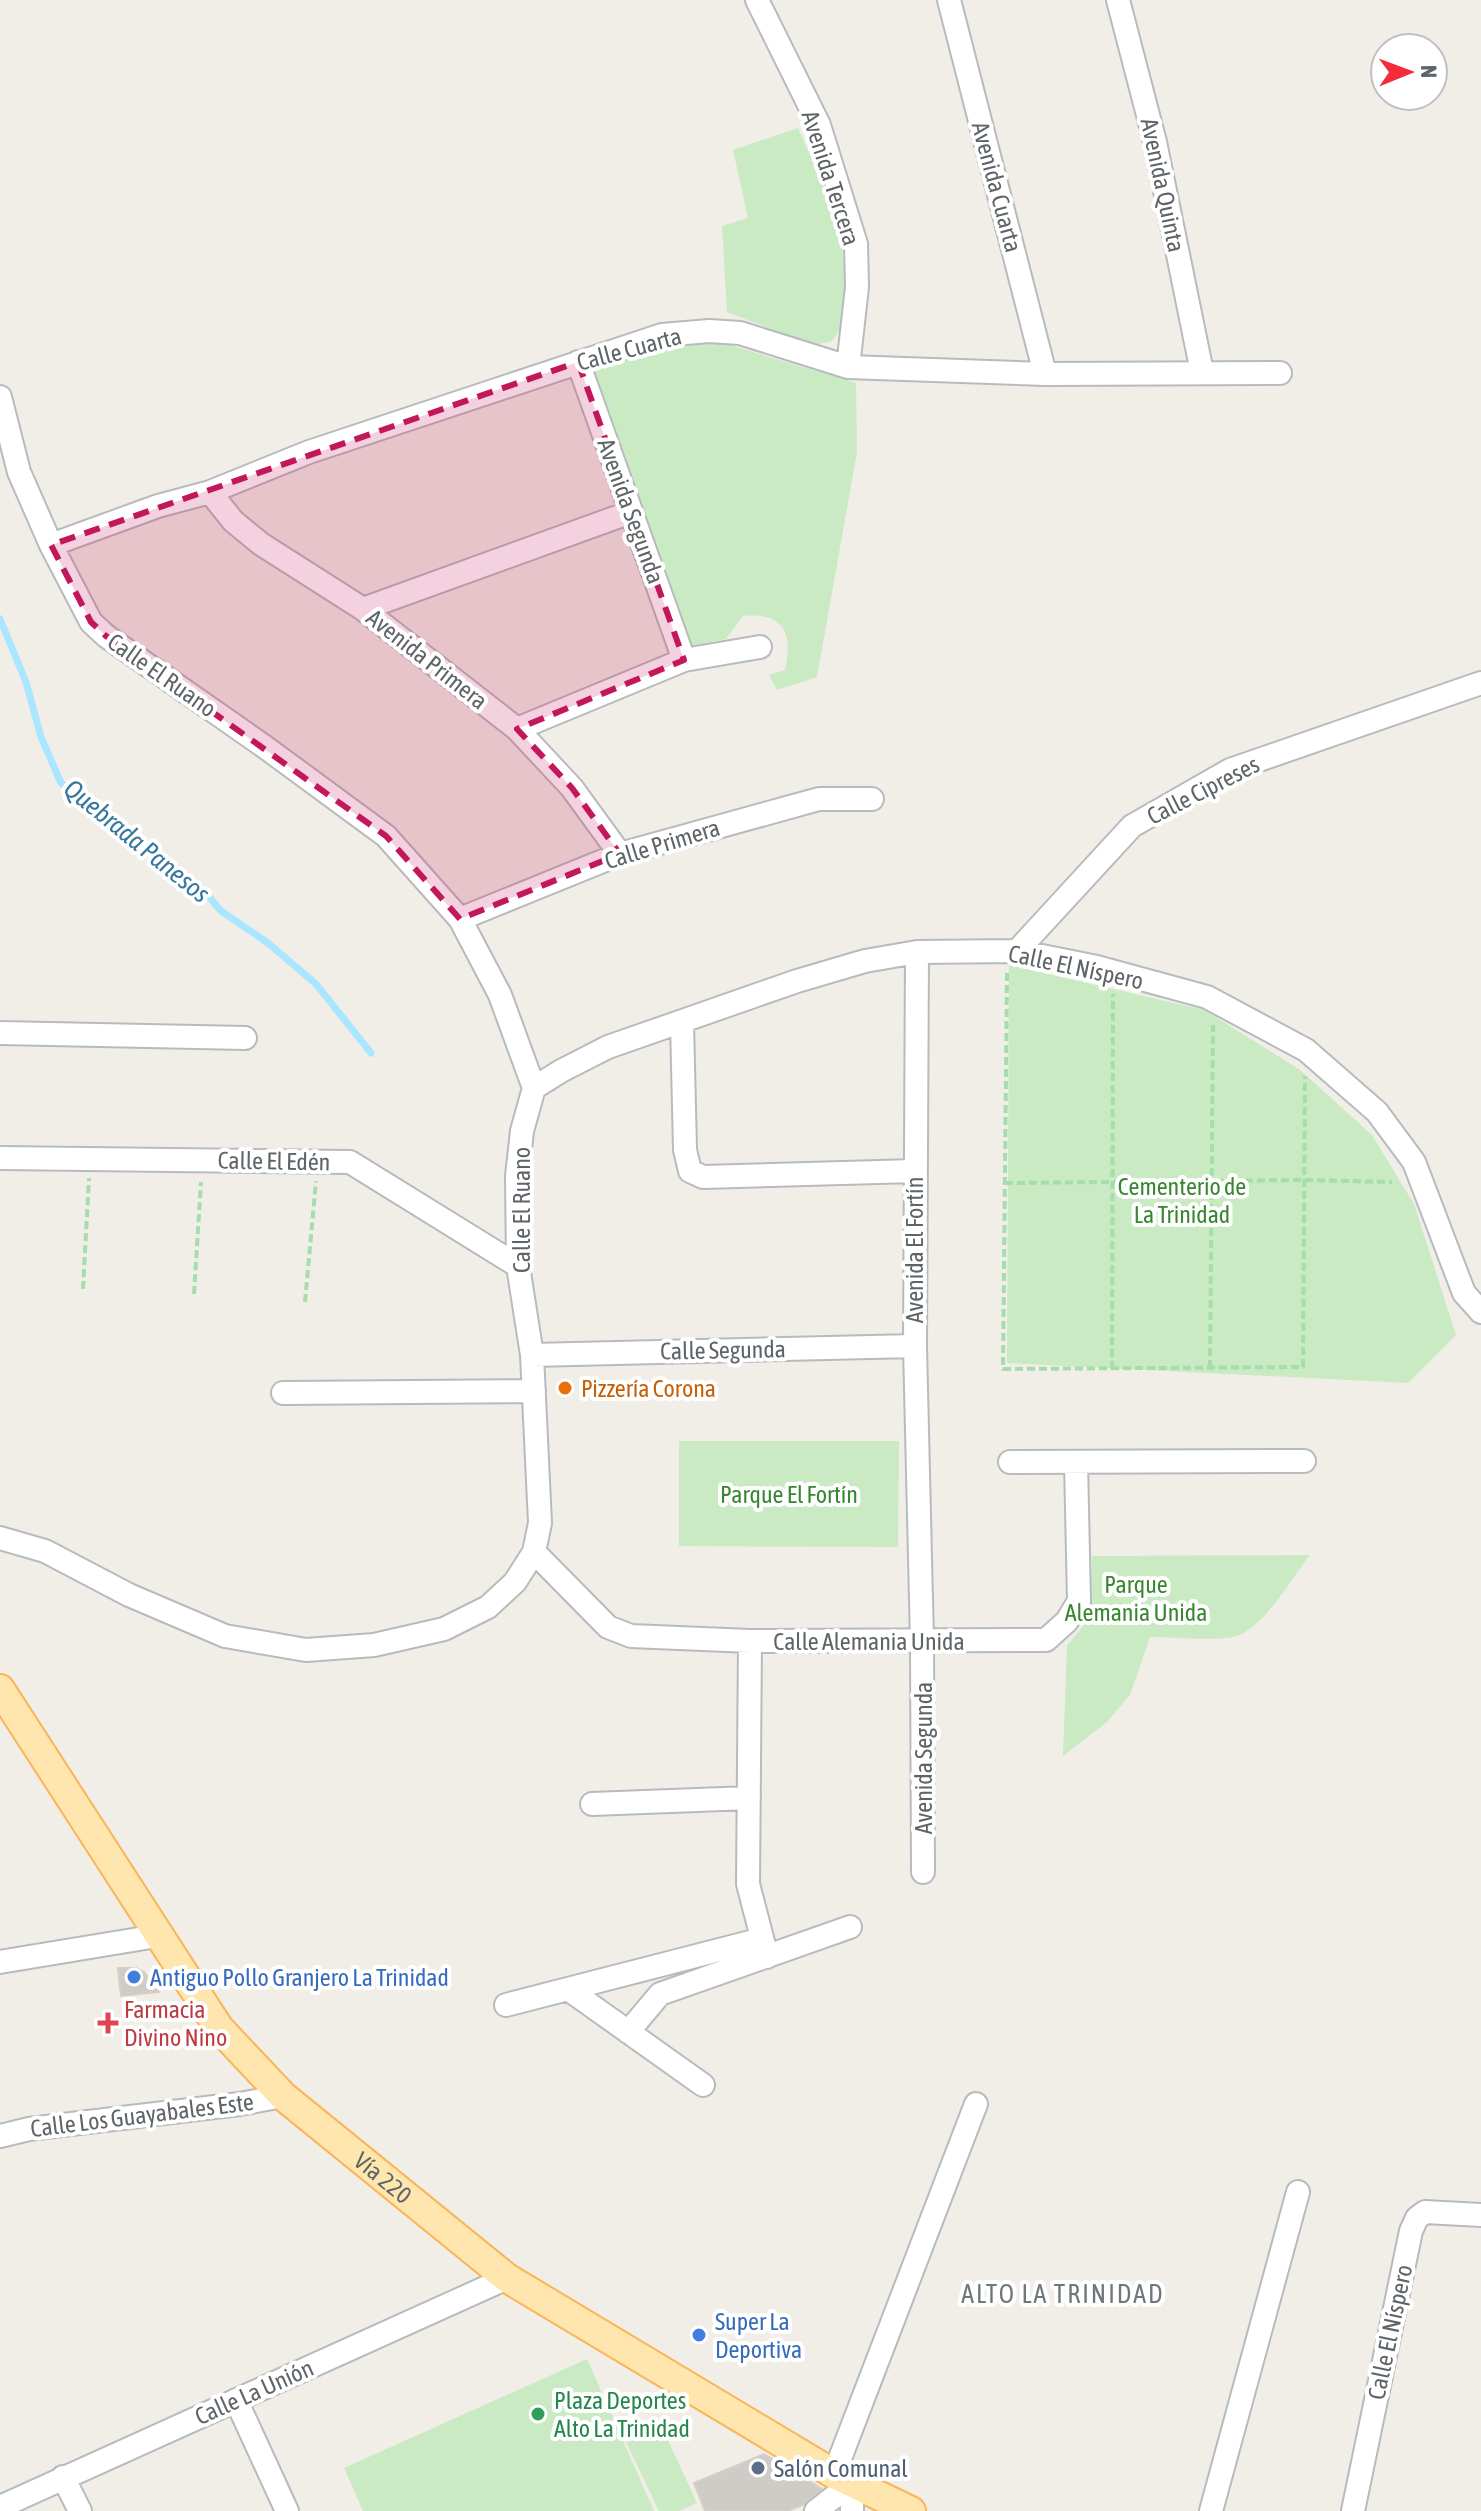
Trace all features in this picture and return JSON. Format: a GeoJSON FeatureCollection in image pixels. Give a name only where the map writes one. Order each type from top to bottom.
{"type":"FeatureCollection","features":[{"type":"Feature","properties":{"kind":"main road","name":"Vía 220"},"geometry":{"type":"LineString","coordinates":[[0,1689],[219,2028],[283,2096],[507,2278],[846,2490],[911,2511]]}},
{"type":"Feature","properties":{"kind":"street","name":"Avenida Tercera"},"geometry":{"type":"LineString","coordinates":[[757,0],[819,125],[856,244],[857,287],[848,367]]}},
{"type":"Feature","properties":{"kind":"street","name":"Avenida Cuarta"},"geometry":{"type":"LineString","coordinates":[[949,0],[1045,374]]}},
{"type":"Feature","properties":{"kind":"street","name":"Avenida Quinta"},"geometry":{"type":"LineString","coordinates":[[1118,0],[1155,142],[1202,372]]}},
{"type":"Feature","properties":{"kind":"street","name":"Calle Cuarta"},"geometry":{"type":"LineString","coordinates":[[51,545],[158,506],[210,492],[309,452],[662,335],[709,331],[740,333],[848,367],[1045,374],[1280,373]]}},
{"type":"Feature","properties":{"kind":"street","name":"Avenida Segunda"},"geometry":{"type":"LineString","coordinates":[[578,362],[684,660]]}},
{"type":"Feature","properties":{"kind":"street","name":"Calle El Ruano"},"geometry":{"type":"LineString","coordinates":[[0,397],[19,472],[51,545],[91,622],[106,636],[386,836],[460,919],[500,995],[534,1088],[522,1131],[517,1176],[518,1266],[532,1355],[540,1523],[534,1552],[515,1582],[488,1607],[444,1629],[374,1645],[306,1650],[225,1636],[129,1595],[45,1551],[0,1538]]}},
{"type":"Feature","properties":{"kind":"street","name":"Avenida Primera"},"geometry":{"type":"LineString","coordinates":[[210,492],[233,521],[261,544],[363,609],[517,729],[572,788],[620,854]]}},
{"type":"Feature","properties":{"kind":"street"},"geometry":{"type":"LineString","coordinates":[[363,609],[631,512]]}},
{"type":"Feature","properties":{"kind":"street"},"geometry":{"type":"LineString","coordinates":[[517,729],[684,660],[760,647]]}},
{"type":"Feature","properties":{"kind":"street","name":"Calle Cipreses"},"geometry":{"type":"LineString","coordinates":[[1012,951],[1132,826],[1230,770],[1481,683]]}},
{"type":"Feature","properties":{"kind":"street","name":"Calle Primera"},"geometry":{"type":"LineString","coordinates":[[460,919],[620,854],[819,799],[872,799]]}},
{"type":"Feature","properties":{"kind":"street","name":"Calle El Níspero"},"geometry":{"type":"LineString","coordinates":[[534,1088],[608,1047],[797,981],[865,961],[917,952],[1012,951],[1097,967],[1207,997],[1306,1050],[1377,1112],[1414,1162],[1464,1293],[1481,1312]]}},
{"type":"Feature","properties":{"kind":"street","name":"Avenida El Fortín"},"geometry":{"type":"LineString","coordinates":[[917,952],[914,1171],[920,1549]]}},
{"type":"Feature","properties":{"kind":"street"},"geometry":{"type":"LineString","coordinates":[[682,1022],[685,1150],[690,1171],[703,1177],[914,1171]]}},
{"type":"Feature","properties":{"kind":"street"},"geometry":{"type":"LineString","coordinates":[[0,1033],[245,1038]]}},
{"type":"Feature","properties":{"kind":"street","name":"Calle El Edén"},"geometry":{"type":"LineString","coordinates":[[0,1158],[350,1162],[518,1266]]}},
{"type":"Feature","properties":{"kind":"street","name":"Calle Segunda"},"geometry":{"type":"LineString","coordinates":[[532,1355],[915,1346]]}},
{"type":"Feature","properties":{"kind":"street"},"geometry":{"type":"LineString","coordinates":[[283,1393],[534,1391]]}},
{"type":"Feature","properties":{"kind":"street"},"geometry":{"type":"LineString","coordinates":[[1010,1462],[1304,1461]]}},
{"type":"Feature","properties":{"kind":"street","name":"Calle Alemania Unida"},"geometry":{"type":"LineString","coordinates":[[534,1552],[608,1627],[631,1636],[750,1641],[1046,1640],[1067,1621],[1079,1601],[1076,1462]]}},
{"type":"Feature","properties":{"kind":"street","name":"Avenida Segunda"},"geometry":{"type":"LineString","coordinates":[[920,1549],[923,1872]]}},
{"type":"Feature","properties":{"kind":"street"},"geometry":{"type":"LineString","coordinates":[[750,1641],[748,1884],[764,1948]]}},
{"type":"Feature","properties":{"kind":"street"},"geometry":{"type":"LineString","coordinates":[[592,1804],[749,1798]]}},
{"type":"Feature","properties":{"kind":"street"},"geometry":{"type":"LineString","coordinates":[[506,2005],[850,1927]]}},
{"type":"Feature","properties":{"kind":"street"},"geometry":{"type":"LineString","coordinates":[[0,1962],[157,1936]]}},
{"type":"Feature","properties":{"kind":"street"},"geometry":{"type":"LineString","coordinates":[[628,2032],[660,1994],[764,1948]]}},
{"type":"Feature","properties":{"kind":"street"},"geometry":{"type":"LineString","coordinates":[[568,1989],[703,2085]]}},
{"type":"Feature","properties":{"kind":"street","name":"Calle Los Guayabales Este"},"geometry":{"type":"LineString","coordinates":[[0,2136],[29,2129],[283,2096]]}},
{"type":"Feature","properties":{"kind":"street"},"geometry":{"type":"LineString","coordinates":[[816,2511],[846,2490],[976,2104]]}},
{"type":"Feature","properties":{"kind":"street"},"geometry":{"type":"LineString","coordinates":[[1211,2511],[1298,2192]]}},
{"type":"Feature","properties":{"kind":"street","name":"Calle El Níspero"},"geometry":{"type":"LineString","coordinates":[[1353,2511],[1411,2231],[1417,2218],[1425,2212],[1481,2215]]}},
{"type":"Feature","properties":{"kind":"street","name":"Calle La Unión"},"geometry":{"type":"LineString","coordinates":[[0,2507],[507,2278]]}},
{"type":"Feature","properties":{"kind":"street"},"geometry":{"type":"LineString","coordinates":[[236,2400],[287,2511]]}},
{"type":"Feature","properties":{"kind":"street"},"geometry":{"type":"LineString","coordinates":[[63,2477],[80,2511]]}},
{"type":"Feature","properties":{"kind":"path"},"geometry":{"type":"LineString","coordinates":[[1012,951],[1003,1369],[1303,1367],[1306,1050]]}},
{"type":"Feature","properties":{"kind":"path"},"geometry":{"type":"LineString","coordinates":[[1112,1369],[1113,992]]}},
{"type":"Feature","properties":{"kind":"path"},"geometry":{"type":"LineString","coordinates":[[1210,1368],[1213,1023]]}},
{"type":"Feature","properties":{"kind":"path"},"geometry":{"type":"LineString","coordinates":[[83,1289],[90,1159]]}},
{"type":"Feature","properties":{"kind":"path"},"geometry":{"type":"LineString","coordinates":[[194,1294],[203,1160]]}},
{"type":"Feature","properties":{"kind":"path"},"geometry":{"type":"LineString","coordinates":[[305,1302],[317,1163]]}},
{"type":"Feature","properties":{"kind":"path"},"geometry":{"type":"LineString","coordinates":[[1005,1183],[1392,1182]]}},
{"type":"Feature","properties":{"kind":"highlighted area"},"geometry":{"type":"Polygon","coordinates":[[[578,362],[684,660],[517,729],[572,788],[620,854],[460,919],[386,836],[106,636],[91,622],[51,545],[578,362]]]}},
{"type":"Feature","properties":{"kind":"green space"},"geometry":{"type":"Polygon","coordinates":[[[798,128],[840,223],[846,287],[841,328],[832,341],[818,344],[727,312],[722,226],[748,218],[733,150],[798,128]]]}},
{"type":"Feature","properties":{"kind":"green space"},"geometry":{"type":"Polygon","coordinates":[[[672,342],[723,343],[856,383],[857,452],[817,677],[777,690],[769,675],[785,670],[788,645],[782,628],[776,622],[757,616],[743,616],[726,639],[691,646],[591,367],[672,342]]]}},
{"type":"Feature","properties":{"kind":"green space","name":"Cementerio de La Trinidad"},"geometry":{"type":"Polygon","coordinates":[[[1009,965],[1204,1010],[1299,1069],[1372,1135],[1414,1204],[1456,1335],[1408,1383],[1007,1363],[1009,965]]]}},
{"type":"Feature","properties":{"kind":"green space","name":"Parque El Fortín"},"geometry":{"type":"Polygon","coordinates":[[[679,1441],[899,1441],[898,1547],[679,1546],[679,1441]]]}},
{"type":"Feature","properties":{"kind":"green space","name":"Parque Alemania Unida"},"geometry":{"type":"Polygon","coordinates":[[[1310,1555],[1265,1614],[1244,1633],[1214,1639],[1150,1637],[1130,1695],[1107,1722],[1063,1756],[1067,1646],[1083,1626],[1089,1609],[1092,1556],[1310,1555]]]}},
{"type":"Feature","properties":{"kind":"green space","name":"Plaza Deportes Alto La Trinidad"},"geometry":{"type":"Polygon","coordinates":[[[587,2359],[654,2511],[363,2511],[344,2468],[587,2359]]]}},
{"type":"Feature","properties":{"kind":"green space"},"geometry":{"type":"Polygon","coordinates":[[[661,2425],[697,2503],[679,2511],[659,2511],[626,2442],[661,2425]]]}},
{"type":"Feature","properties":{"kind":"building","name":"Antiguo Pollo Granjero La Trinidad"},"geometry":{"type":"Polygon","coordinates":[[[118,1968],[136,1968],[144,1972],[159,1992],[121,1996],[118,1968]]]}},
{"type":"Feature","properties":{"kind":"building","name":"Salón Comunal"},"geometry":{"type":"Polygon","coordinates":[[[764,2454],[822,2489],[803,2505],[788,2511],[705,2511],[694,2483],[764,2454]]]}},
{"type":"Feature","properties":{"kind":"waterway","name":"Quebrada Panesos"},"geometry":{"type":"LineString","coordinates":[[0,619],[26,682],[41,737],[61,783],[200,886],[221,911],[268,943],[316,984],[371,1053]]}},
{"type":"Feature","properties":{"kind":"place","name":"Pizzería Corona"},"geometry":{"type":"Point","coordinates":[565,1388]}},
{"type":"Feature","properties":{"kind":"place","name":"Antiguo Pollo Granjero La Trinidad"},"geometry":{"type":"Point","coordinates":[134,1977]}},
{"type":"Feature","properties":{"kind":"place","name":"Farmacia Divino Nino"},"geometry":{"type":"Point","coordinates":[108,2023]}},
{"type":"Feature","properties":{"kind":"place","name":"Super La Deportiva"},"geometry":{"type":"Point","coordinates":[699,2335]}},
{"type":"Feature","properties":{"kind":"place","name":"Plaza Deportes Alto La Trinidad"},"geometry":{"type":"Point","coordinates":[538,2414]}},
{"type":"Feature","properties":{"kind":"place","name":"Salón Comunal"},"geometry":{"type":"Point","coordinates":[758,2468]}},
{"type":"Feature","properties":{"kind":"district","name":"ALTO LA TRINIDAD"},"geometry":{"type":"Point","coordinates":[1063,2294]}}]}
